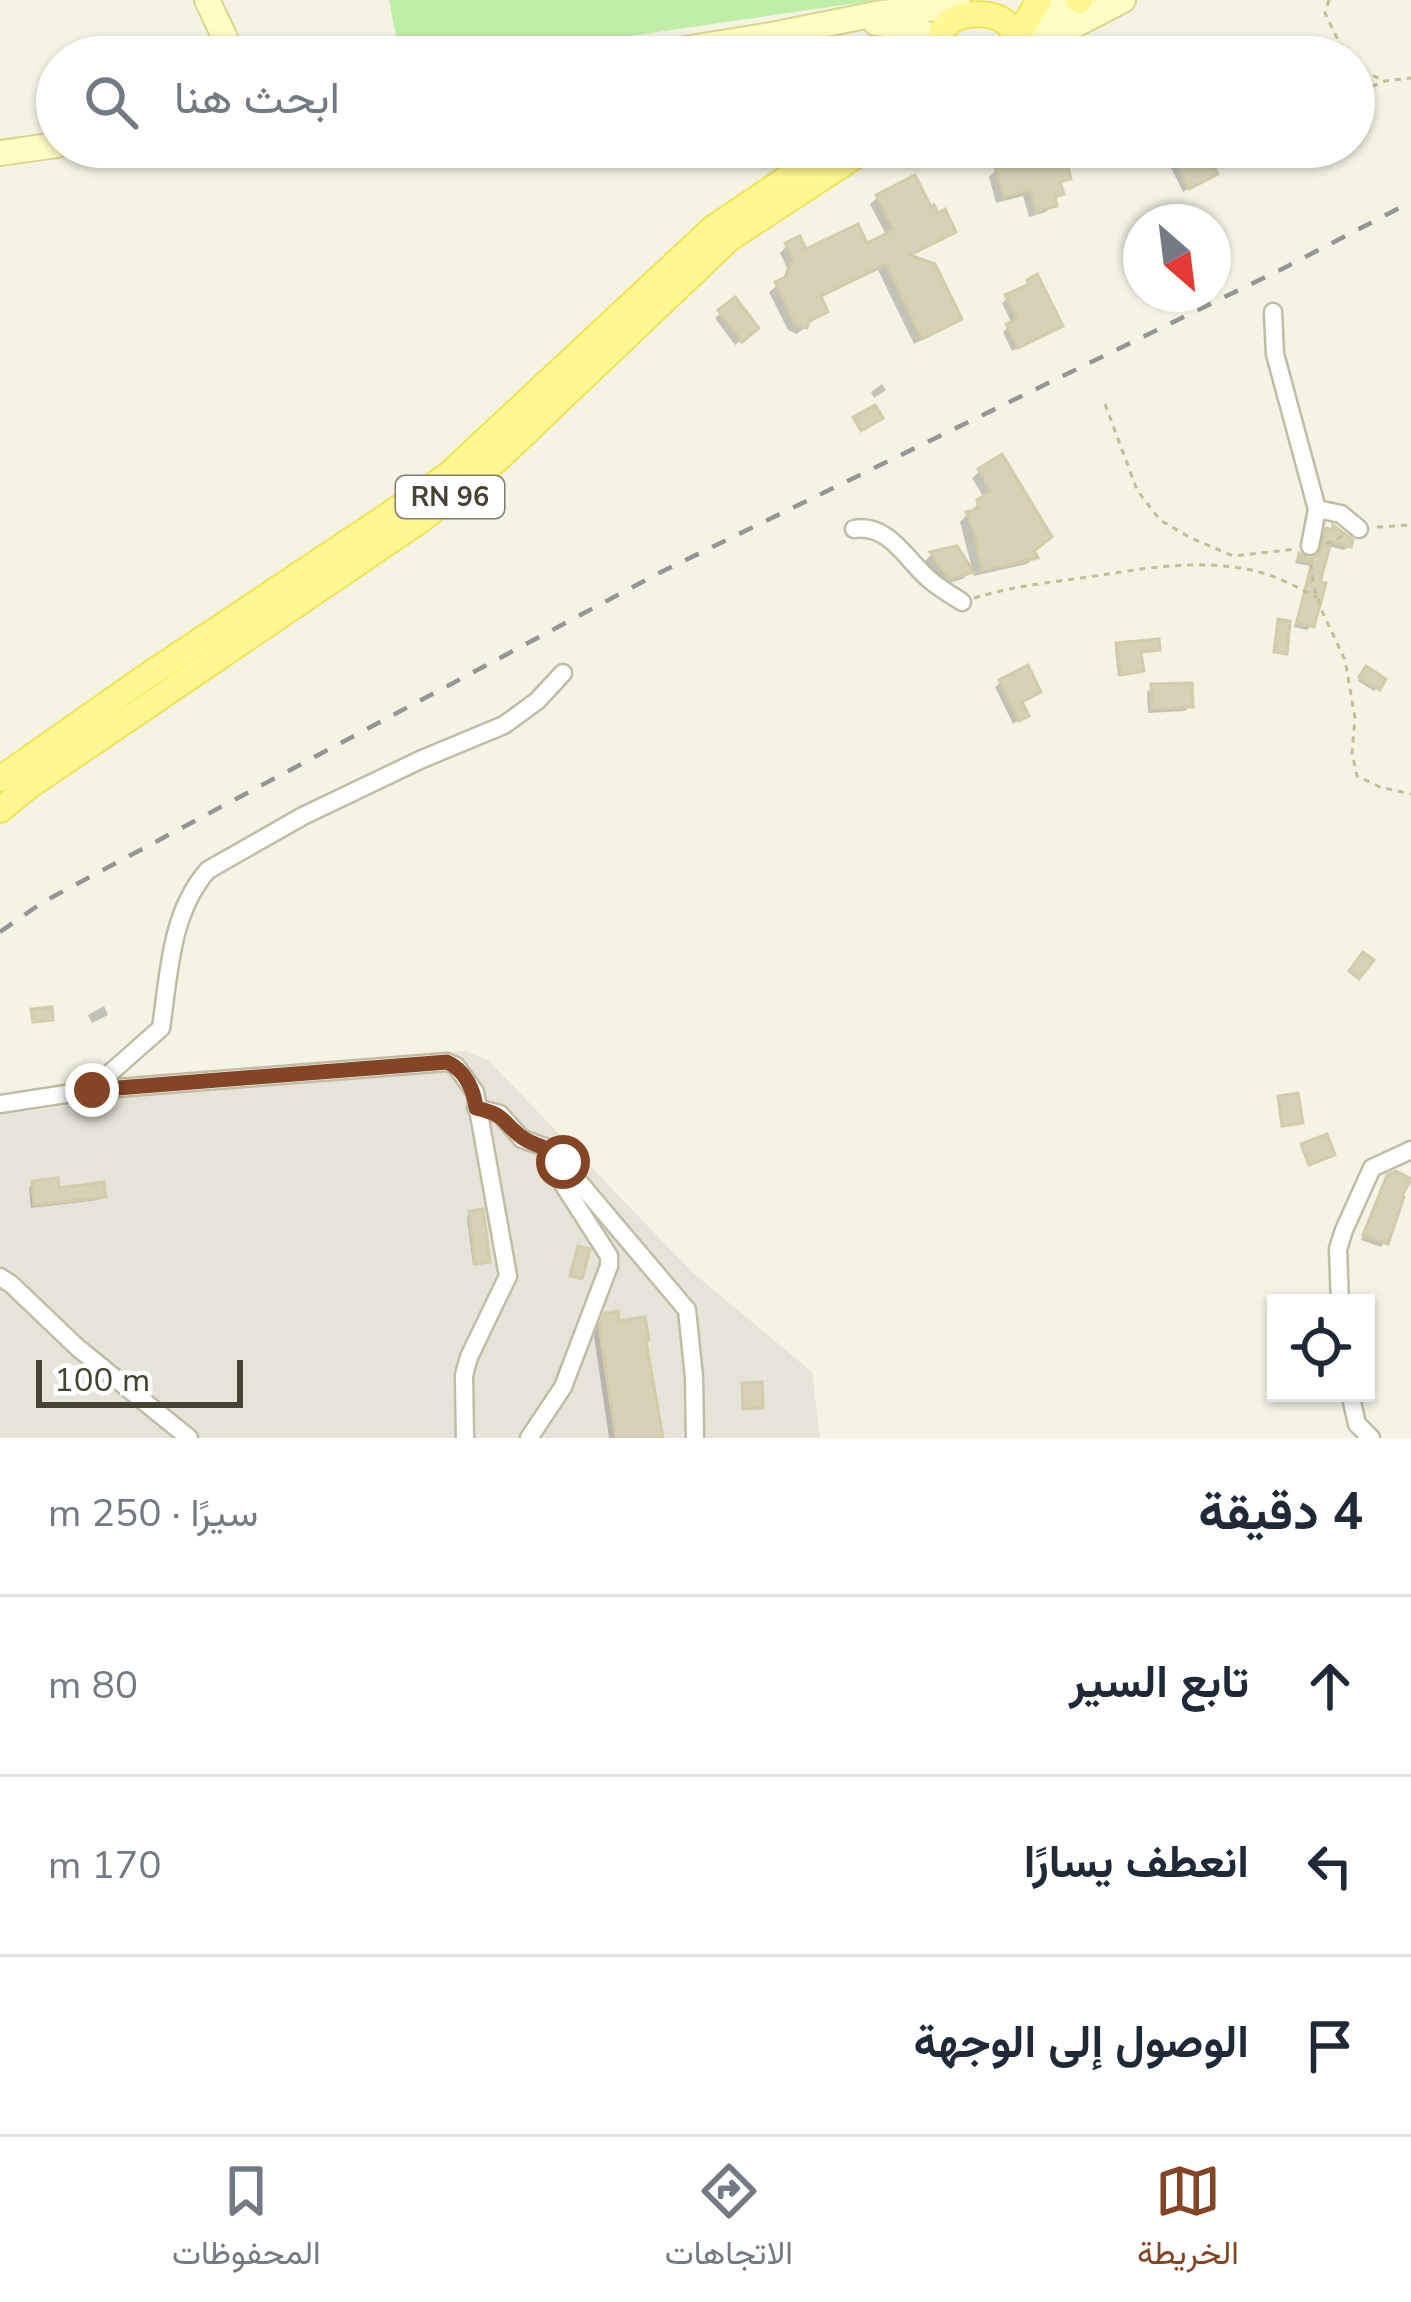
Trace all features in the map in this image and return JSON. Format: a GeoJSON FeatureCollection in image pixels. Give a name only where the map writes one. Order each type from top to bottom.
{"type":"FeatureCollection","features":[{"type":"Feature","properties":{"kind":"main road"},"geometry":{"type":"LineString","coordinates":[[207,0],[224,36]]}},
{"type":"Feature","properties":{"kind":"main road"},"geometry":{"type":"LineString","coordinates":[[1018,36],[1039,0]]}},
{"type":"Feature","properties":{"kind":"main road"},"geometry":{"type":"LineString","coordinates":[[1024,36],[1080,0]]}},
{"type":"Feature","properties":{"kind":"main road"},"geometry":{"type":"LineString","coordinates":[[1030,36],[1123,0]]}},
{"type":"Feature","properties":{"kind":"main road"},"geometry":{"type":"LineString","coordinates":[[753,36],[969,2],[998,6],[1007,14],[1013,36]]}},
{"type":"Feature","properties":{"kind":"main road"},"geometry":{"type":"LineString","coordinates":[[942,36],[945,20],[969,2]]}},
{"type":"Feature","properties":{"kind":"main road"},"geometry":{"type":"LineString","coordinates":[[843,20],[898,25],[917,36]]}},
{"type":"Feature","properties":{"kind":"main road"},"geometry":{"type":"LineString","coordinates":[[0,153],[36,148]]}},
{"type":"Feature","properties":{"kind":"main road","name":"RN 96"},"geometry":{"type":"LineString","coordinates":[[0,779],[447,476],[713,228],[802,168]]}},
{"type":"Feature","properties":{"kind":"main road","name":"RN 96"},"geometry":{"type":"LineString","coordinates":[[0,810],[418,522],[496,460],[729,239],[837,168]]}},
{"type":"Feature","properties":{"kind":"street"},"geometry":{"type":"LineString","coordinates":[[1273,312],[1275,354],[1317,509],[1311,548]]}},
{"type":"Feature","properties":{"kind":"street"},"geometry":{"type":"LineString","coordinates":[[1317,509],[1341,514],[1359,529]]}},
{"type":"Feature","properties":{"kind":"street"},"geometry":{"type":"LineString","coordinates":[[854,529],[878,530],[931,582],[962,602]]}},
{"type":"Feature","properties":{"kind":"street"},"geometry":{"type":"LineString","coordinates":[[92,1090],[161,1028],[175,934],[196,883],[208,870],[303,816],[504,725],[537,701],[563,673]]}},
{"type":"Feature","properties":{"kind":"street"},"geometry":{"type":"LineString","coordinates":[[0,1104],[92,1090],[447,1062],[456,1066],[475,1092],[508,1276],[464,1375],[465,1438]]}},
{"type":"Feature","properties":{"kind":"street"},"geometry":{"type":"LineString","coordinates":[[476,1108],[500,1114],[522,1139],[551,1149],[687,1310],[695,1438]]}},
{"type":"Feature","properties":{"kind":"street"},"geometry":{"type":"LineString","coordinates":[[1340,1294],[1338,1249],[1372,1168],[1411,1150]]}},
{"type":"Feature","properties":{"kind":"street"},"geometry":{"type":"LineString","coordinates":[[529,1438],[563,1387],[609,1266],[609,1256],[554,1170],[563,1162]]}},
{"type":"Feature","properties":{"kind":"street"},"geometry":{"type":"LineString","coordinates":[[0,1277],[189,1438]]}},
{"type":"Feature","properties":{"kind":"street"},"geometry":{"type":"LineString","coordinates":[[1352,1402],[1358,1424],[1371,1438]]}},
{"type":"Feature","properties":{"kind":"path"},"geometry":{"type":"LineString","coordinates":[[1329,0],[1325,13],[1336,36]]}},
{"type":"Feature","properties":{"kind":"path"},"geometry":{"type":"LineString","coordinates":[[1375,77],[1385,81]]}},
{"type":"Feature","properties":{"kind":"path"},"geometry":{"type":"LineString","coordinates":[[1375,85],[1411,78]]}},
{"type":"Feature","properties":{"kind":"path"},"geometry":{"type":"LineString","coordinates":[[1105,404],[1137,490],[1160,520],[1233,556],[1311,548],[1359,529],[1411,525]]}},
{"type":"Feature","properties":{"kind":"path"},"geometry":{"type":"LineString","coordinates":[[1311,548],[1317,597],[1345,660],[1355,718],[1352,753],[1357,776],[1411,794]]}},
{"type":"Feature","properties":{"kind":"path"},"geometry":{"type":"LineString","coordinates":[[962,602],[1015,586],[1141,567],[1208,563],[1268,574],[1317,597]]}},
{"type":"Feature","properties":{"kind":"shaded area"},"geometry":{"type":"Polygon","coordinates":[[[464,1051],[488,1060],[692,1272],[812,1372],[820,1438],[0,1438],[0,1115],[464,1051]]]}},
{"type":"Feature","properties":{"kind":"green space"},"geometry":{"type":"Polygon","coordinates":[[[389,0],[878,0],[630,36],[396,36],[389,0]]]}},
{"type":"Feature","properties":{"kind":"building"},"geometry":{"type":"Polygon","coordinates":[[[995,168],[1068,168],[1071,179],[1060,182],[1064,194],[1055,197],[1057,206],[1036,212],[1030,190],[1004,197],[995,168]]]}},
{"type":"Feature","properties":{"kind":"building"},"geometry":{"type":"Polygon","coordinates":[[[1179,168],[1215,168],[1218,174],[1189,189],[1179,168]]]}},
{"type":"Feature","properties":{"kind":"building"},"geometry":{"type":"Polygon","coordinates":[[[915,175],[931,207],[938,213],[945,209],[956,232],[910,255],[935,264],[962,319],[922,339],[886,264],[821,296],[828,312],[809,321],[807,328],[795,324],[775,282],[787,276],[793,259],[785,243],[800,236],[806,249],[858,224],[867,243],[894,230],[876,195],[915,175]]]}},
{"type":"Feature","properties":{"kind":"building"},"geometry":{"type":"Polygon","coordinates":[[[1037,274],[1063,326],[1018,348],[1006,324],[1017,319],[1005,295],[1029,284],[1027,280],[1037,274]]]}},
{"type":"Feature","properties":{"kind":"building"},"geometry":{"type":"Polygon","coordinates":[[[735,297],[759,328],[742,342],[718,310],[735,297]]]}},
{"type":"Feature","properties":{"kind":"building"},"geometry":{"type":"Polygon","coordinates":[[[875,405],[883,418],[861,431],[853,417],[875,405]]]}},
{"type":"Feature","properties":{"kind":"building"},"geometry":{"type":"Polygon","coordinates":[[[1002,454],[1052,537],[1034,551],[1038,558],[982,570],[966,512],[979,509],[977,500],[991,491],[978,469],[1002,454]]]}},
{"type":"Feature","properties":{"kind":"building"},"geometry":{"type":"Polygon","coordinates":[[[1333,525],[1353,540],[1351,547],[1331,542],[1314,627],[1297,623],[1312,562],[1298,559],[1299,553],[1309,559],[1319,555],[1326,528],[1332,530],[1333,525]]]}},
{"type":"Feature","properties":{"kind":"building"},"geometry":{"type":"Polygon","coordinates":[[[957,546],[974,572],[949,579],[930,552],[957,546]]]}},
{"type":"Feature","properties":{"kind":"building"},"geometry":{"type":"Polygon","coordinates":[[[1278,619],[1290,621],[1287,654],[1274,652],[1278,619]]]}},
{"type":"Feature","properties":{"kind":"building"},"geometry":{"type":"Polygon","coordinates":[[[1159,639],[1160,650],[1141,652],[1144,671],[1121,675],[1116,643],[1159,639]]]}},
{"type":"Feature","properties":{"kind":"building"},"geometry":{"type":"Polygon","coordinates":[[[1028,665],[1041,692],[1022,702],[1029,716],[1019,721],[999,680],[1028,665]]]}},
{"type":"Feature","properties":{"kind":"building"},"geometry":{"type":"Polygon","coordinates":[[[1366,666],[1386,679],[1380,690],[1359,677],[1366,666]]]}},
{"type":"Feature","properties":{"kind":"building"},"geometry":{"type":"Polygon","coordinates":[[[1192,683],[1193,707],[1152,709],[1151,684],[1192,683]]]}},
{"type":"Feature","properties":{"kind":"building"},"geometry":{"type":"Polygon","coordinates":[[[1363,952],[1374,960],[1359,979],[1349,971],[1363,952]]]}},
{"type":"Feature","properties":{"kind":"building"},"geometry":{"type":"Polygon","coordinates":[[[52,1007],[53,1020],[33,1022],[31,1009],[52,1007]]]}},
{"type":"Feature","properties":{"kind":"building"},"geometry":{"type":"Polygon","coordinates":[[[1298,1093],[1303,1123],[1282,1126],[1278,1096],[1298,1093]]]}},
{"type":"Feature","properties":{"kind":"building"},"geometry":{"type":"Polygon","coordinates":[[[1327,1134],[1335,1155],[1309,1165],[1301,1144],[1327,1134]]]}},
{"type":"Feature","properties":{"kind":"building"},"geometry":{"type":"Polygon","coordinates":[[[1396,1171],[1411,1179],[1388,1244],[1363,1235],[1387,1175],[1396,1171]]]}},
{"type":"Feature","properties":{"kind":"building"},"geometry":{"type":"Polygon","coordinates":[[[58,1178],[59,1188],[104,1182],[106,1197],[34,1205],[32,1181],[58,1178]]]}},
{"type":"Feature","properties":{"kind":"building"},"geometry":{"type":"Polygon","coordinates":[[[483,1209],[490,1262],[475,1264],[469,1211],[483,1209]]]}},
{"type":"Feature","properties":{"kind":"building"},"geometry":{"type":"Polygon","coordinates":[[[578,1246],[590,1249],[582,1279],[570,1276],[578,1246]]]}},
{"type":"Feature","properties":{"kind":"building"},"geometry":{"type":"Polygon","coordinates":[[[618,1311],[619,1321],[645,1317],[663,1438],[616,1438],[599,1327],[605,1313],[618,1311]]]}},
{"type":"Feature","properties":{"kind":"building"},"geometry":{"type":"Polygon","coordinates":[[[762,1382],[763,1408],[743,1409],[742,1383],[762,1382]]]}},
{"type":"Feature","properties":{"kind":"railway"},"geometry":{"type":"LineString","coordinates":[[0,932],[43,902],[659,573],[1411,202]]}},
{"type":"Feature","properties":{"kind":"route"},"geometry":{"type":"LineString","coordinates":[[92,1090],[447,1062],[456,1066],[475,1092],[476,1108],[500,1114],[522,1139],[551,1149],[563,1162]]}}]}
